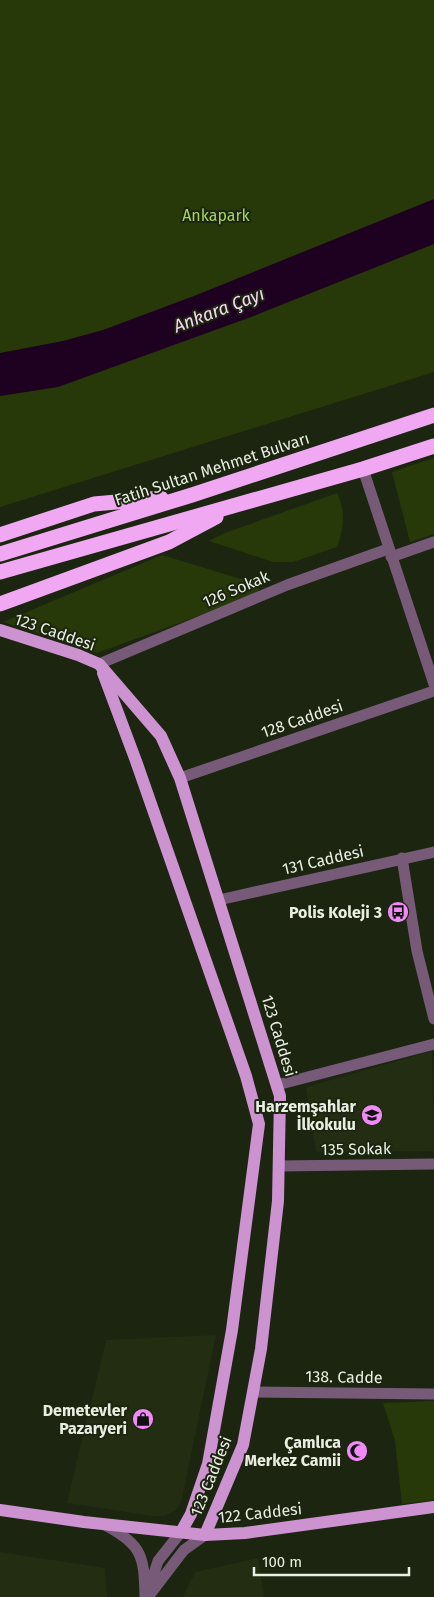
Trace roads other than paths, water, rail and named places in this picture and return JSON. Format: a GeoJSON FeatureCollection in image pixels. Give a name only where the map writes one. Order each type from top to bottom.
{"type":"FeatureCollection","features":[{"type":"Feature","properties":{"kind":"highway","name":"Fatih Sultan Mehmet Bulvarı"},"geometry":{"type":"LineString","coordinates":[[0,554],[192,495],[434,415]]}},
{"type":"Feature","properties":{"kind":"highway"},"geometry":{"type":"LineString","coordinates":[[0,572],[363,469],[434,446]]}},
{"type":"Feature","properties":{"kind":"highway"},"geometry":{"type":"LineString","coordinates":[[0,535],[94,504],[192,495]]}},
{"type":"Feature","properties":{"kind":"highway"},"geometry":{"type":"LineString","coordinates":[[0,604],[169,542],[241,504]]}},
{"type":"Feature","properties":{"kind":"main road","name":"123 Caddesi"},"geometry":{"type":"LineString","coordinates":[[0,630],[78,655],[99,664],[160,736],[180,778],[280,1096],[278,1201],[261,1349],[243,1445],[205,1534]]}},
{"type":"Feature","properties":{"kind":"main road","name":"123 Caddesi"},"geometry":{"type":"LineString","coordinates":[[99,664],[136,761],[246,1076],[258,1124],[232,1330],[208,1464],[191,1514],[180,1532]]}},
{"type":"Feature","properties":{"kind":"main road","name":"122 Caddesi"},"geometry":{"type":"LineString","coordinates":[[0,1510],[205,1534],[245,1533],[434,1507]]}},
{"type":"Feature","properties":{"kind":"street"},"geometry":{"type":"LineString","coordinates":[[363,469],[434,684]]}},
{"type":"Feature","properties":{"kind":"street","name":"126 Sokak"},"geometry":{"type":"LineString","coordinates":[[99,664],[287,585],[390,553],[434,542]]}},
{"type":"Feature","properties":{"kind":"street","name":"128 Caddesi"},"geometry":{"type":"LineString","coordinates":[[180,778],[434,691]]}},
{"type":"Feature","properties":{"kind":"street","name":"131 Caddesi"},"geometry":{"type":"LineString","coordinates":[[219,900],[434,852]]}},
{"type":"Feature","properties":{"kind":"street"},"geometry":{"type":"LineString","coordinates":[[402,858],[417,951],[434,1019]]}},
{"type":"Feature","properties":{"kind":"street"},"geometry":{"type":"LineString","coordinates":[[277,1085],[434,1044]]}},
{"type":"Feature","properties":{"kind":"street","name":"135 Sokak"},"geometry":{"type":"LineString","coordinates":[[279,1166],[434,1164]]}},
{"type":"Feature","properties":{"kind":"street","name":"138. Cadde"},"geometry":{"type":"LineString","coordinates":[[253,1392],[434,1394]]}},
{"type":"Feature","properties":{"kind":"street"},"geometry":{"type":"LineString","coordinates":[[101,1523],[118,1533],[136,1548],[144,1568],[146,1597]]}},
{"type":"Feature","properties":{"kind":"street"},"geometry":{"type":"LineString","coordinates":[[146,1597],[158,1561],[180,1532]]}},
{"type":"Feature","properties":{"kind":"street"},"geometry":{"type":"LineString","coordinates":[[146,1597],[184,1550],[205,1534]]}},
{"type":"Feature","properties":{"kind":"water","name":"Ankara Çayı"},"geometry":{"type":"Polygon","coordinates":[[[434,199],[434,244],[251,317],[58,387],[0,396],[0,353],[63,341],[103,330],[194,296],[434,199]]]}},
{"type":"Feature","properties":{"kind":"place","name":"Polis Koleji 3"},"geometry":{"type":"Point","coordinates":[398,912]}},
{"type":"Feature","properties":{"kind":"place","name":"Harzemşahlar İlkokulu"},"geometry":{"type":"Point","coordinates":[372,1115]}},
{"type":"Feature","properties":{"kind":"place","name":"Demetevler Pazaryeri"},"geometry":{"type":"Point","coordinates":[143,1419]}},
{"type":"Feature","properties":{"kind":"place","name":"Çamlıca Merkez Camii"},"geometry":{"type":"Point","coordinates":[357,1451]}},
{"type":"Feature","properties":{"kind":"park label","name":"Ankapark"},"geometry":{"type":"Point","coordinates":[216,215]}}]}
